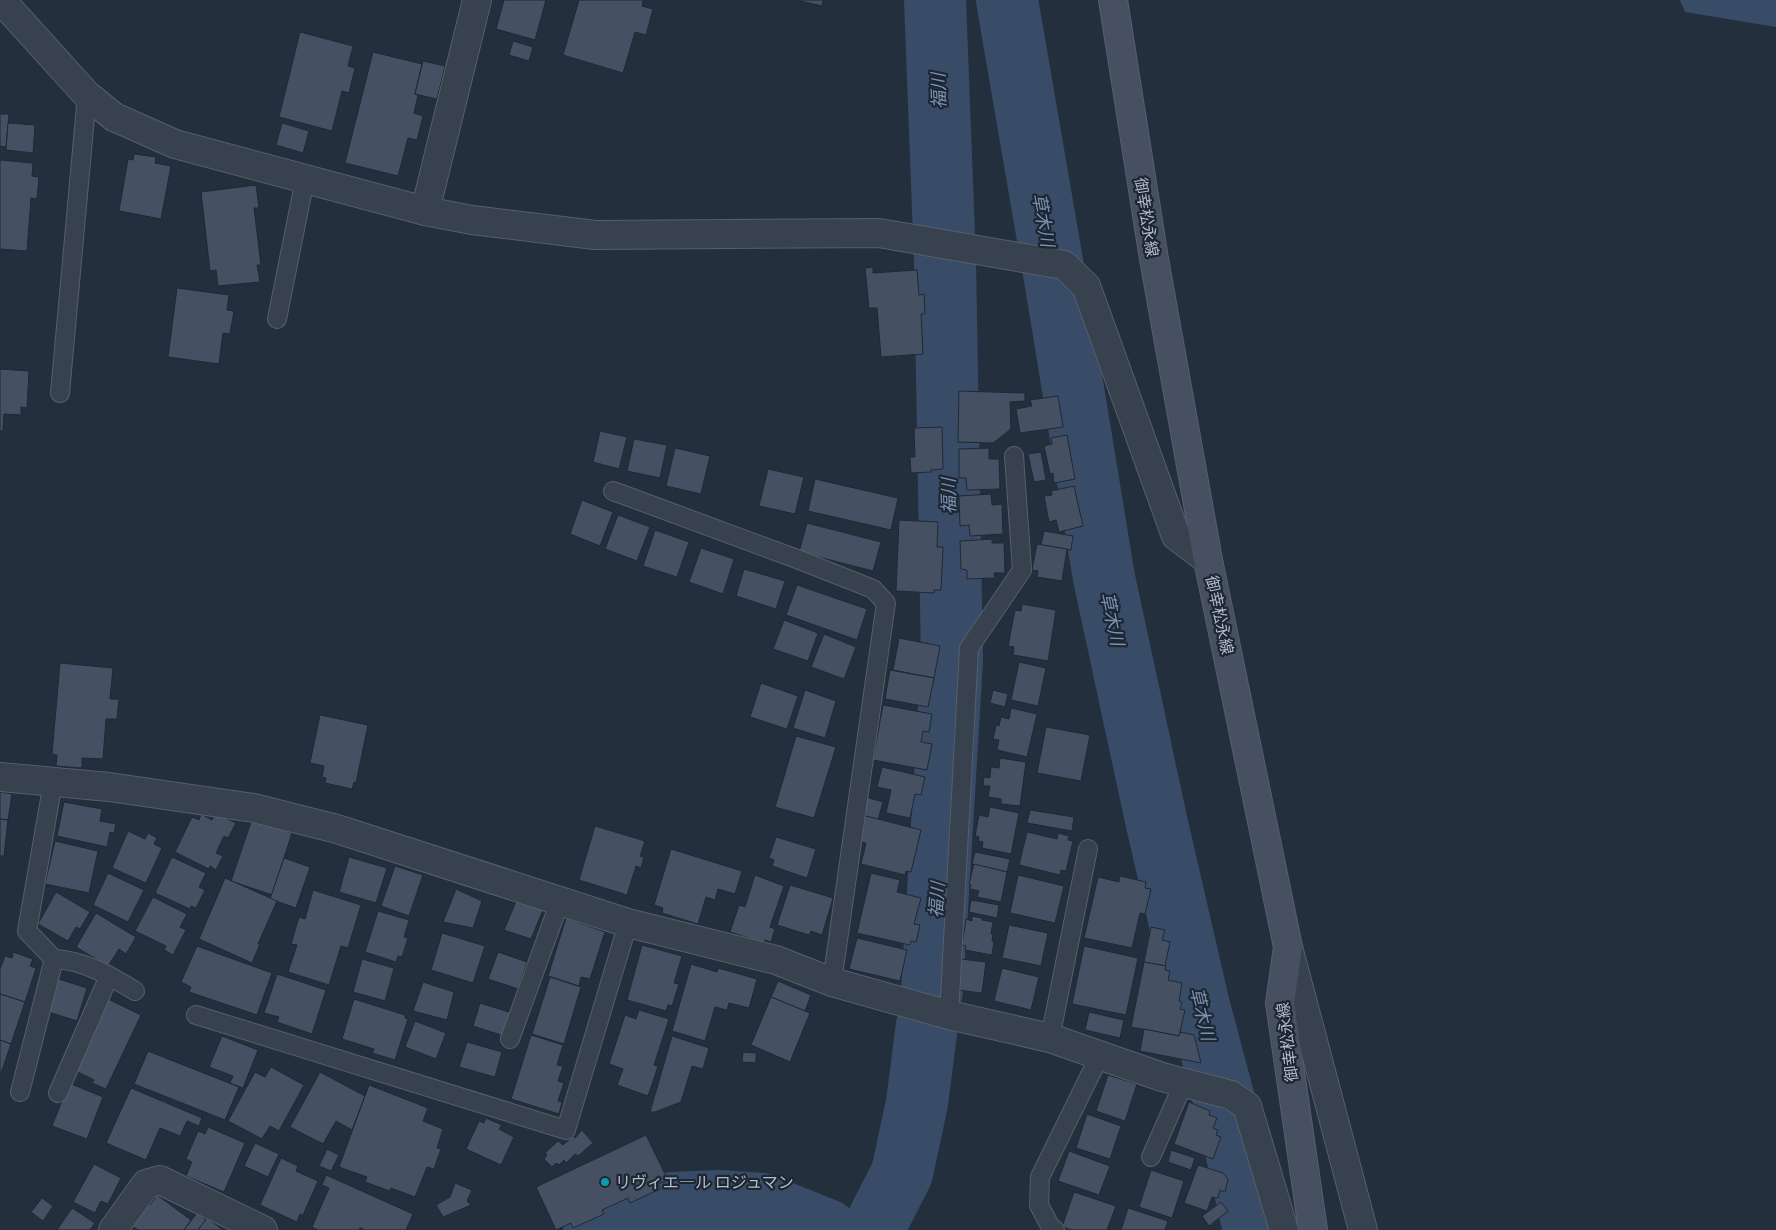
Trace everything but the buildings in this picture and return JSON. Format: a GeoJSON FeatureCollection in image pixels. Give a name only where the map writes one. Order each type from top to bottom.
{"type":"FeatureCollection","features":[{"type":"Feature","properties":{"kind":"main road","name":"御幸松永線"},"geometry":{"type":"LineString","coordinates":[[1113,0],[1154,259],[1208,560],[1288,947],[1280,1003],[1313,1230]]}},
{"type":"Feature","properties":{"kind":"street"},"geometry":{"type":"LineString","coordinates":[[1,0],[87,95],[114,116],[175,144],[424,211],[472,220],[594,235],[879,233],[1054,263],[1086,286],[1176,536],[1208,560]]}},
{"type":"Feature","properties":{"kind":"street"},"geometry":{"type":"LineString","coordinates":[[424,211],[477,0]]}},
{"type":"Feature","properties":{"kind":"street"},"geometry":{"type":"LineString","coordinates":[[0,777],[109,787],[254,808],[337,829],[628,923],[776,960],[832,982],[949,1016],[1050,1038],[1162,1077],[1208,1088],[1247,1106],[1284,1230]]}},
{"type":"Feature","properties":{"kind":"street"},"geometry":{"type":"LineString","coordinates":[[1288,947],[1363,1230]]}},
{"type":"Feature","properties":{"kind":"street"},"geometry":{"type":"LineString","coordinates":[[113,1230],[146,1184],[160,1180],[263,1230]]}},
{"type":"Feature","properties":{"kind":"lane"},"geometry":{"type":"LineString","coordinates":[[60,393],[87,95]]}},
{"type":"Feature","properties":{"kind":"lane"},"geometry":{"type":"LineString","coordinates":[[277,318],[306,180]]}},
{"type":"Feature","properties":{"kind":"lane"},"geometry":{"type":"LineString","coordinates":[[949,1016],[969,648],[1022,570],[1014,456]]}},
{"type":"Feature","properties":{"kind":"lane"},"geometry":{"type":"LineString","coordinates":[[613,491],[873,589],[886,603],[832,982]]}},
{"type":"Feature","properties":{"kind":"lane"},"geometry":{"type":"LineString","coordinates":[[53,782],[27,931],[54,959],[68,960],[109,976],[135,991]]}},
{"type":"Feature","properties":{"kind":"lane"},"geometry":{"type":"LineString","coordinates":[[1050,1038],[1088,849]]}},
{"type":"Feature","properties":{"kind":"lane"},"geometry":{"type":"LineString","coordinates":[[510,1039],[560,901]]}},
{"type":"Feature","properties":{"kind":"lane"},"geometry":{"type":"LineString","coordinates":[[196,1014],[566,1130],[628,923]]}},
{"type":"Feature","properties":{"kind":"lane"},"geometry":{"type":"LineString","coordinates":[[20,1092],[54,959]]}},
{"type":"Feature","properties":{"kind":"lane"},"geometry":{"type":"LineString","coordinates":[[58,1093],[109,976]]}},
{"type":"Feature","properties":{"kind":"lane"},"geometry":{"type":"LineString","coordinates":[[1055,1230],[1050,1226],[1038,1204],[1040,1177],[1100,1055]]}},
{"type":"Feature","properties":{"kind":"lane"},"geometry":{"type":"LineString","coordinates":[[1151,1156],[1208,1088]]}},
{"type":"Feature","properties":{"kind":"water"},"geometry":{"type":"Polygon","coordinates":[[[1680,0],[1776,0],[1776,27],[1685,12],[1680,0]]]}},
{"type":"Feature","properties":{"kind":"waterway","name":"福川"},"geometry":{"type":"LineString","coordinates":[[932,991],[952,661],[945,261],[935,0]]}},
{"type":"Feature","properties":{"kind":"waterway","name":"草木川"},"geometry":{"type":"LineString","coordinates":[[1007,0],[1104,578],[1157,824],[1254,1230]]}},
{"type":"Feature","properties":{"kind":"waterway","name":"福川"},"geometry":{"type":"LineString","coordinates":[[873,1230],[902,1173],[917,1103],[927,1025]]}},
{"type":"Feature","properties":{"kind":"waterway","name":"福川"},"geometry":{"type":"LineString","coordinates":[[594,1230],[622,1217],[673,1203],[719,1201],[762,1204],[827,1230]]}},
{"type":"Feature","properties":{"kind":"place","name":"リヴィエ―ル ロジュマン"},"geometry":{"type":"Point","coordinates":[605,1182]}}]}
